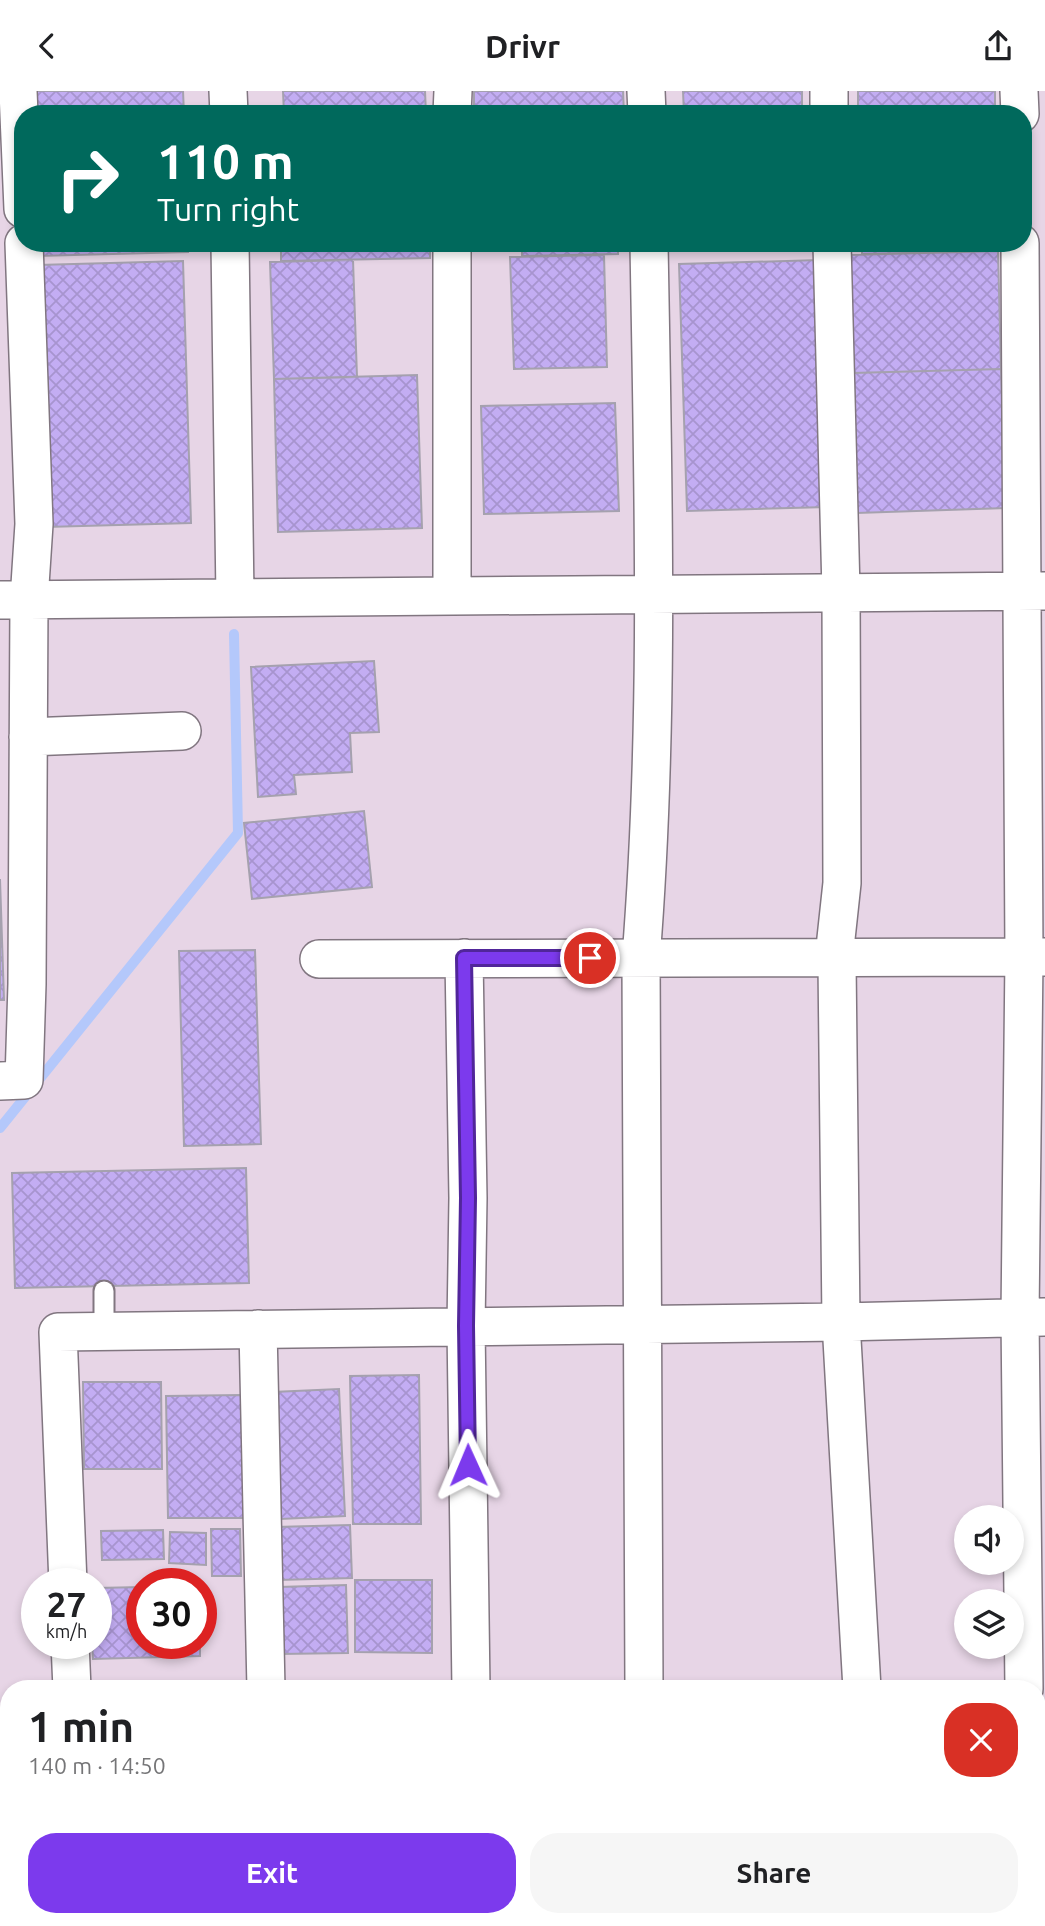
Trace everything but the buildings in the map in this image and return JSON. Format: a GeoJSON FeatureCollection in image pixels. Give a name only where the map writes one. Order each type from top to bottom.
{"type":"FeatureCollection","features":[{"type":"Feature","properties":{"kind":"street"},"geometry":{"type":"LineString","coordinates":[[0,1081],[23,1080],[27,984],[28,737],[14,600],[34,524],[24,252]]}},
{"type":"Feature","properties":{"kind":"street"},"geometry":{"type":"LineString","coordinates":[[230,252],[235,597]]}},
{"type":"Feature","properties":{"kind":"street"},"geometry":{"type":"LineString","coordinates":[[452,252],[452,595]]}},
{"type":"Feature","properties":{"kind":"street"},"geometry":{"type":"LineString","coordinates":[[645,1680],[640,958],[647,875],[654,594],[649,252]]}},
{"type":"Feature","properties":{"kind":"street"},"geometry":{"type":"LineString","coordinates":[[832,252],[841,591],[842,883],[834,957],[837,962],[841,1322],[861,1680]]}},
{"type":"Feature","properties":{"kind":"street"},"geometry":{"type":"LineString","coordinates":[[1020,252],[1034,591],[1032,1317],[1024,1680]]}},
{"type":"Feature","properties":{"kind":"street"},"geometry":{"type":"LineString","coordinates":[[14,600],[1034,591]]}},
{"type":"Feature","properties":{"kind":"street"},"geometry":{"type":"LineString","coordinates":[[28,737],[182,731]]}},
{"type":"Feature","properties":{"kind":"street"},"geometry":{"type":"LineString","coordinates":[[319,959],[1034,957]]}},
{"type":"Feature","properties":{"kind":"street"},"geometry":{"type":"LineString","coordinates":[[464,958],[471,1680]]}},
{"type":"Feature","properties":{"kind":"street"},"geometry":{"type":"LineString","coordinates":[[67,1568],[58,1332],[1032,1317]]}},
{"type":"Feature","properties":{"kind":"street"},"geometry":{"type":"LineString","coordinates":[[258,1329],[266,1680]]}},
{"type":"Feature","properties":{"kind":"street"},"geometry":{"type":"LineString","coordinates":[[71,1659],[72,1680]]}},
{"type":"Feature","properties":{"kind":"lane"},"geometry":{"type":"LineString","coordinates":[[104,1291],[104,1332]]}},
{"type":"Feature","properties":{"kind":"shaded area"},"geometry":{"type":"Polygon","coordinates":[[[0,91],[1045,91],[1045,1680],[0,1680],[0,91]]]}},
{"type":"Feature","properties":{"kind":"waterway"},"geometry":{"type":"LineString","coordinates":[[0,1128],[238,833],[234,634]]}},
{"type":"Feature","properties":{"kind":"route"},"geometry":{"type":"LineString","coordinates":[[468,1465],[468,1198],[464,958],[590,958]]}}]}
